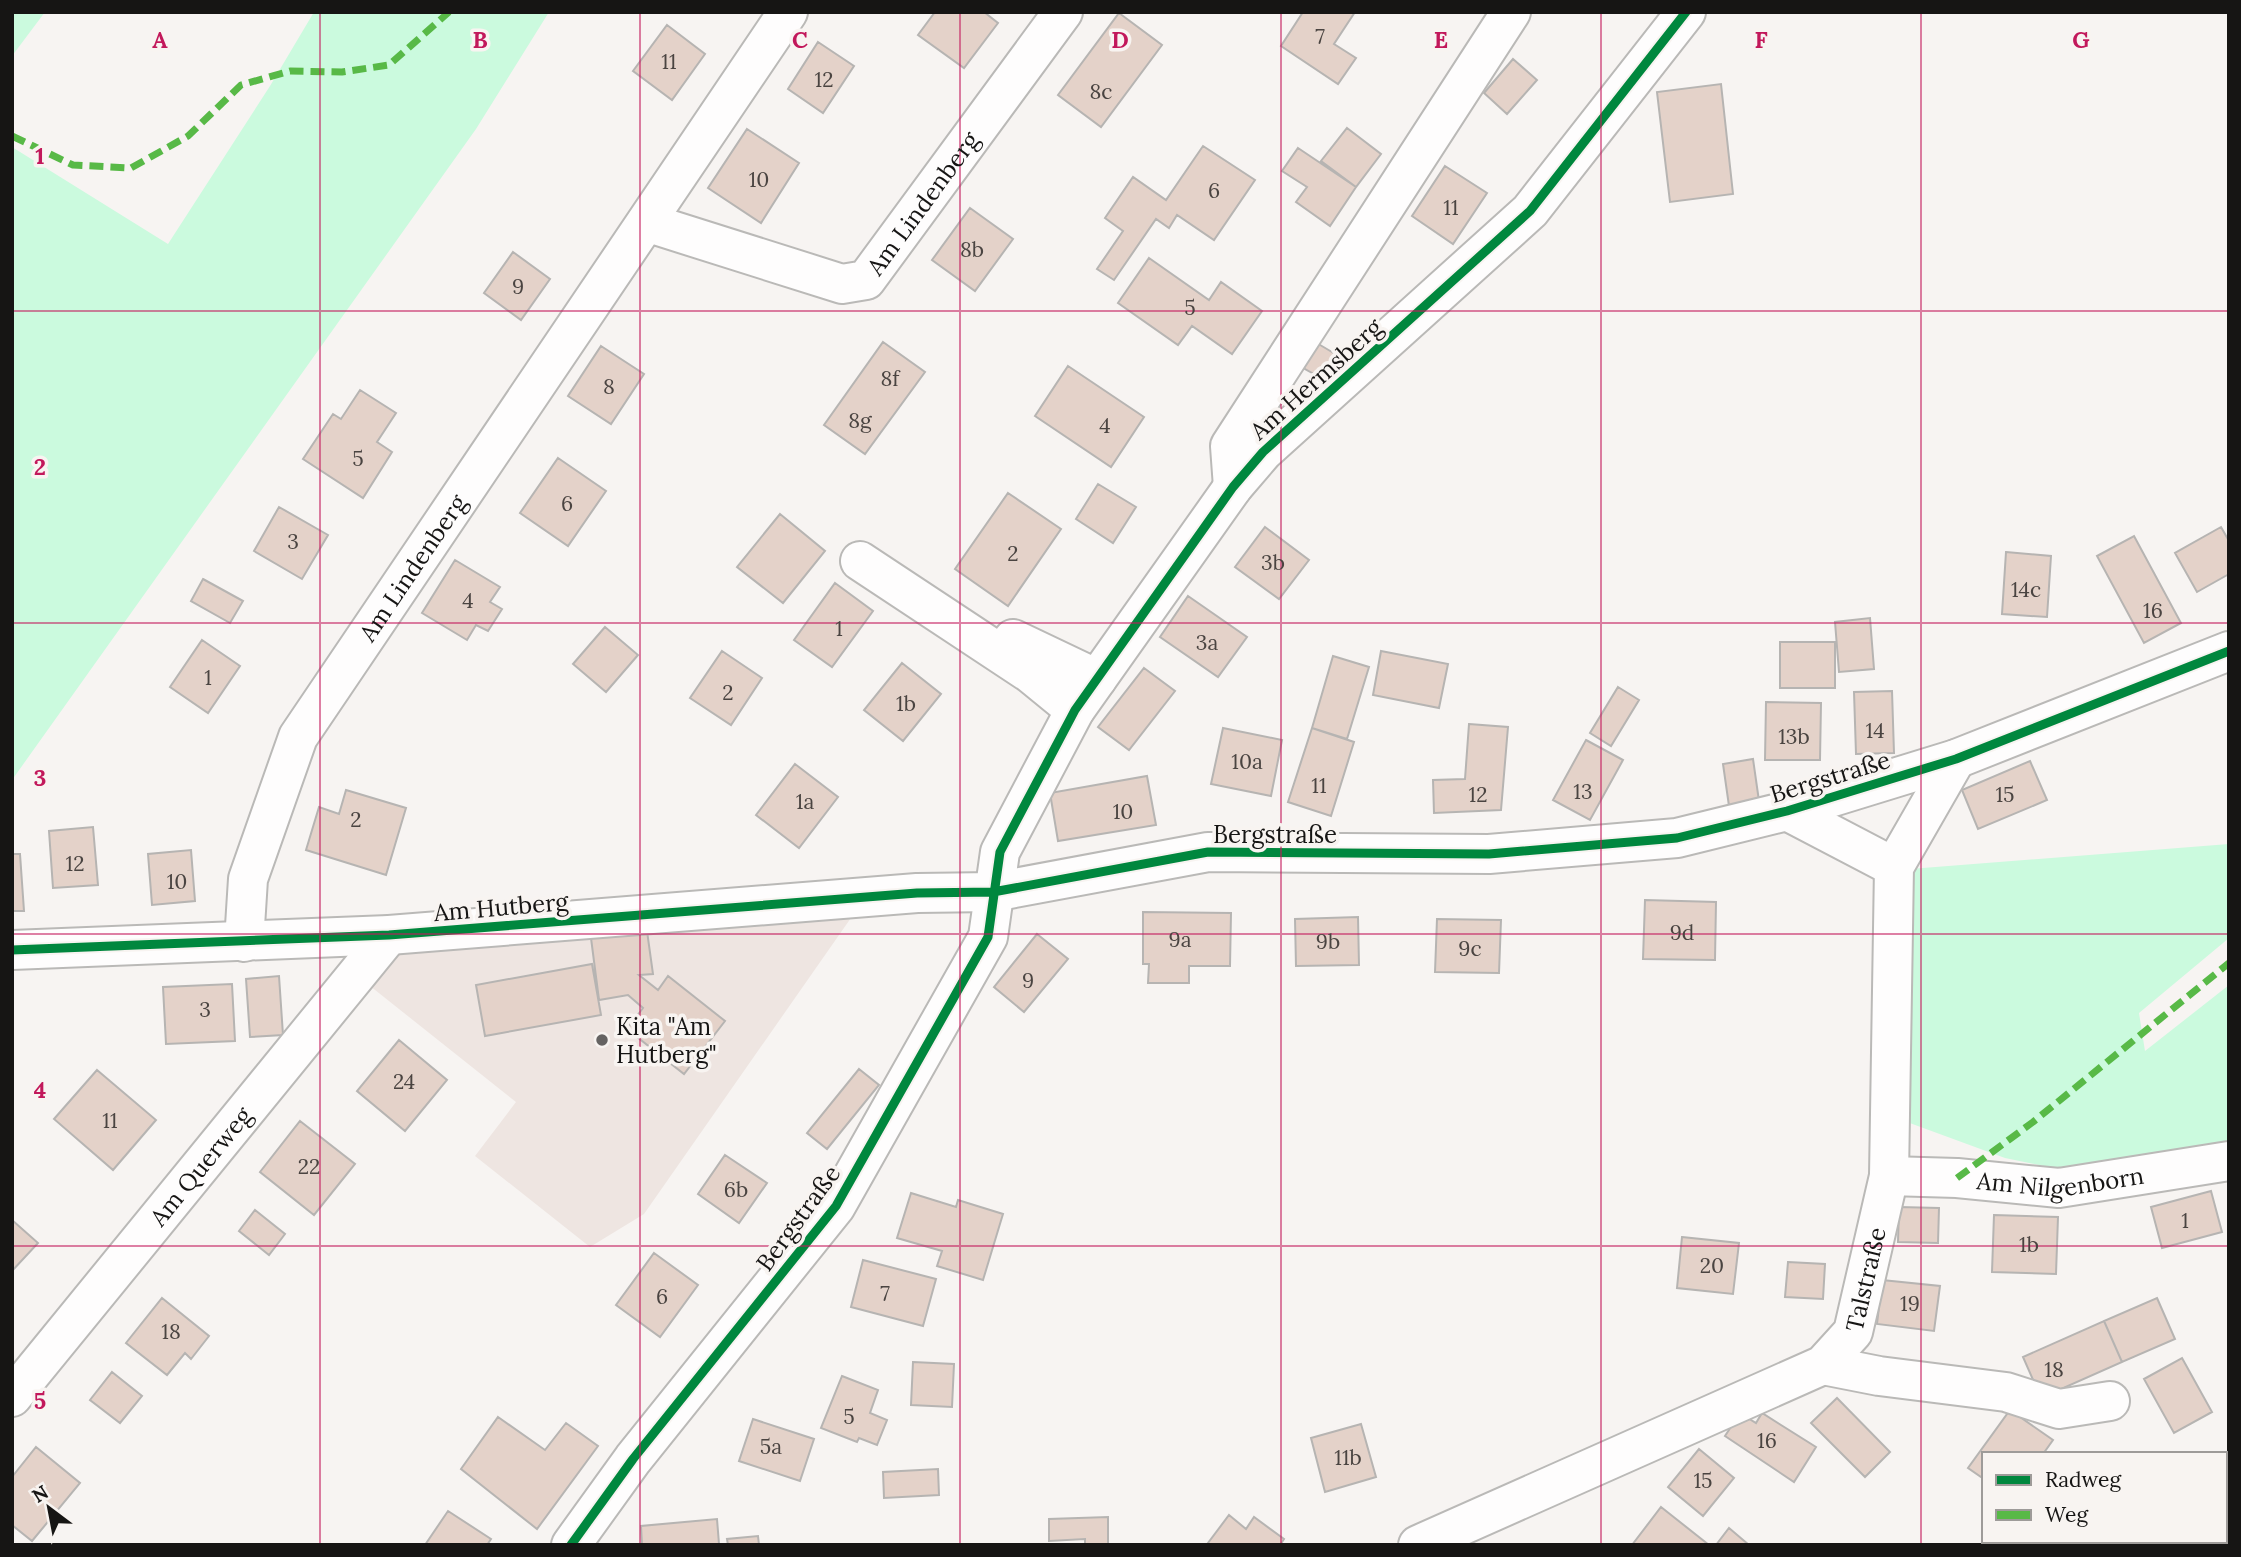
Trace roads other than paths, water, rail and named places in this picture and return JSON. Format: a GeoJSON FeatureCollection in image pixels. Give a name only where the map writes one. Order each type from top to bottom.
{"type":"FeatureCollection","features":[{"type":"Feature","properties":{"kind":"street","name":"Am Lindenberg"},"geometry":{"type":"LineString","coordinates":[[244,943],[248,879],[298,737],[649,223],[788,12]]}},
{"type":"Feature","properties":{"kind":"street","name":"Am Lindenberg"},"geometry":{"type":"LineString","coordinates":[[649,223],[842,284],[866,279],[1063,12]]}},
{"type":"Feature","properties":{"kind":"street","name":"Am Hermsberg"},"geometry":{"type":"LineString","coordinates":[[1233,487],[1230,446],[1511,12]]}},
{"type":"Feature","properties":{"kind":"street","name":"Am Hermsberg"},"geometry":{"type":"LineString","coordinates":[[993,892],[1000,852],[1075,710],[1233,487],[1264,452],[1530,211],[1686,12]]}},
{"type":"Feature","properties":{"kind":"street"},"geometry":{"type":"LineString","coordinates":[[860,561],[1031,674],[1075,710]]}},
{"type":"Feature","properties":{"kind":"street"},"geometry":{"type":"LineString","coordinates":[[930,580],[1017,641],[1097,679]]}},
{"type":"Feature","properties":{"kind":"street","name":"Bergstraße"},"geometry":{"type":"LineString","coordinates":[[571,1545],[633,1459],[836,1206],[988,937],[993,892],[1208,852],[1489,854],[1678,838],[1787,811],[1956,759],[2229,651]]}},
{"type":"Feature","properties":{"kind":"street","name":"Talstraße"},"geometry":{"type":"LineString","coordinates":[[1418,1545],[1823,1365],[1853,1332],[1889,1176],[1894,867],[1956,759]]}},
{"type":"Feature","properties":{"kind":"street"},"geometry":{"type":"LineString","coordinates":[[1787,811],[1894,867]]}},
{"type":"Feature","properties":{"kind":"street","name":"Am Hutberg"},"geometry":{"type":"LineString","coordinates":[[12,950],[244,943],[388,935],[917,893],[993,892]]}},
{"type":"Feature","properties":{"kind":"street","name":"Am Querweg"},"geometry":{"type":"LineString","coordinates":[[12,1397],[388,935]]}},
{"type":"Feature","properties":{"kind":"street","name":"Am Nilgenborn"},"geometry":{"type":"LineString","coordinates":[[1889,1176],[1957,1178],[2059,1188],[2229,1161]]}},
{"type":"Feature","properties":{"kind":"street"},"geometry":{"type":"LineString","coordinates":[[1823,1365],[1879,1376],[2006,1392],[2059,1409],[2110,1401]]}},
{"type":"Feature","properties":{"kind":"place","name":"Kita \"Am Hutberg\""},"geometry":{"type":"Point","coordinates":[602,1040]}}]}
